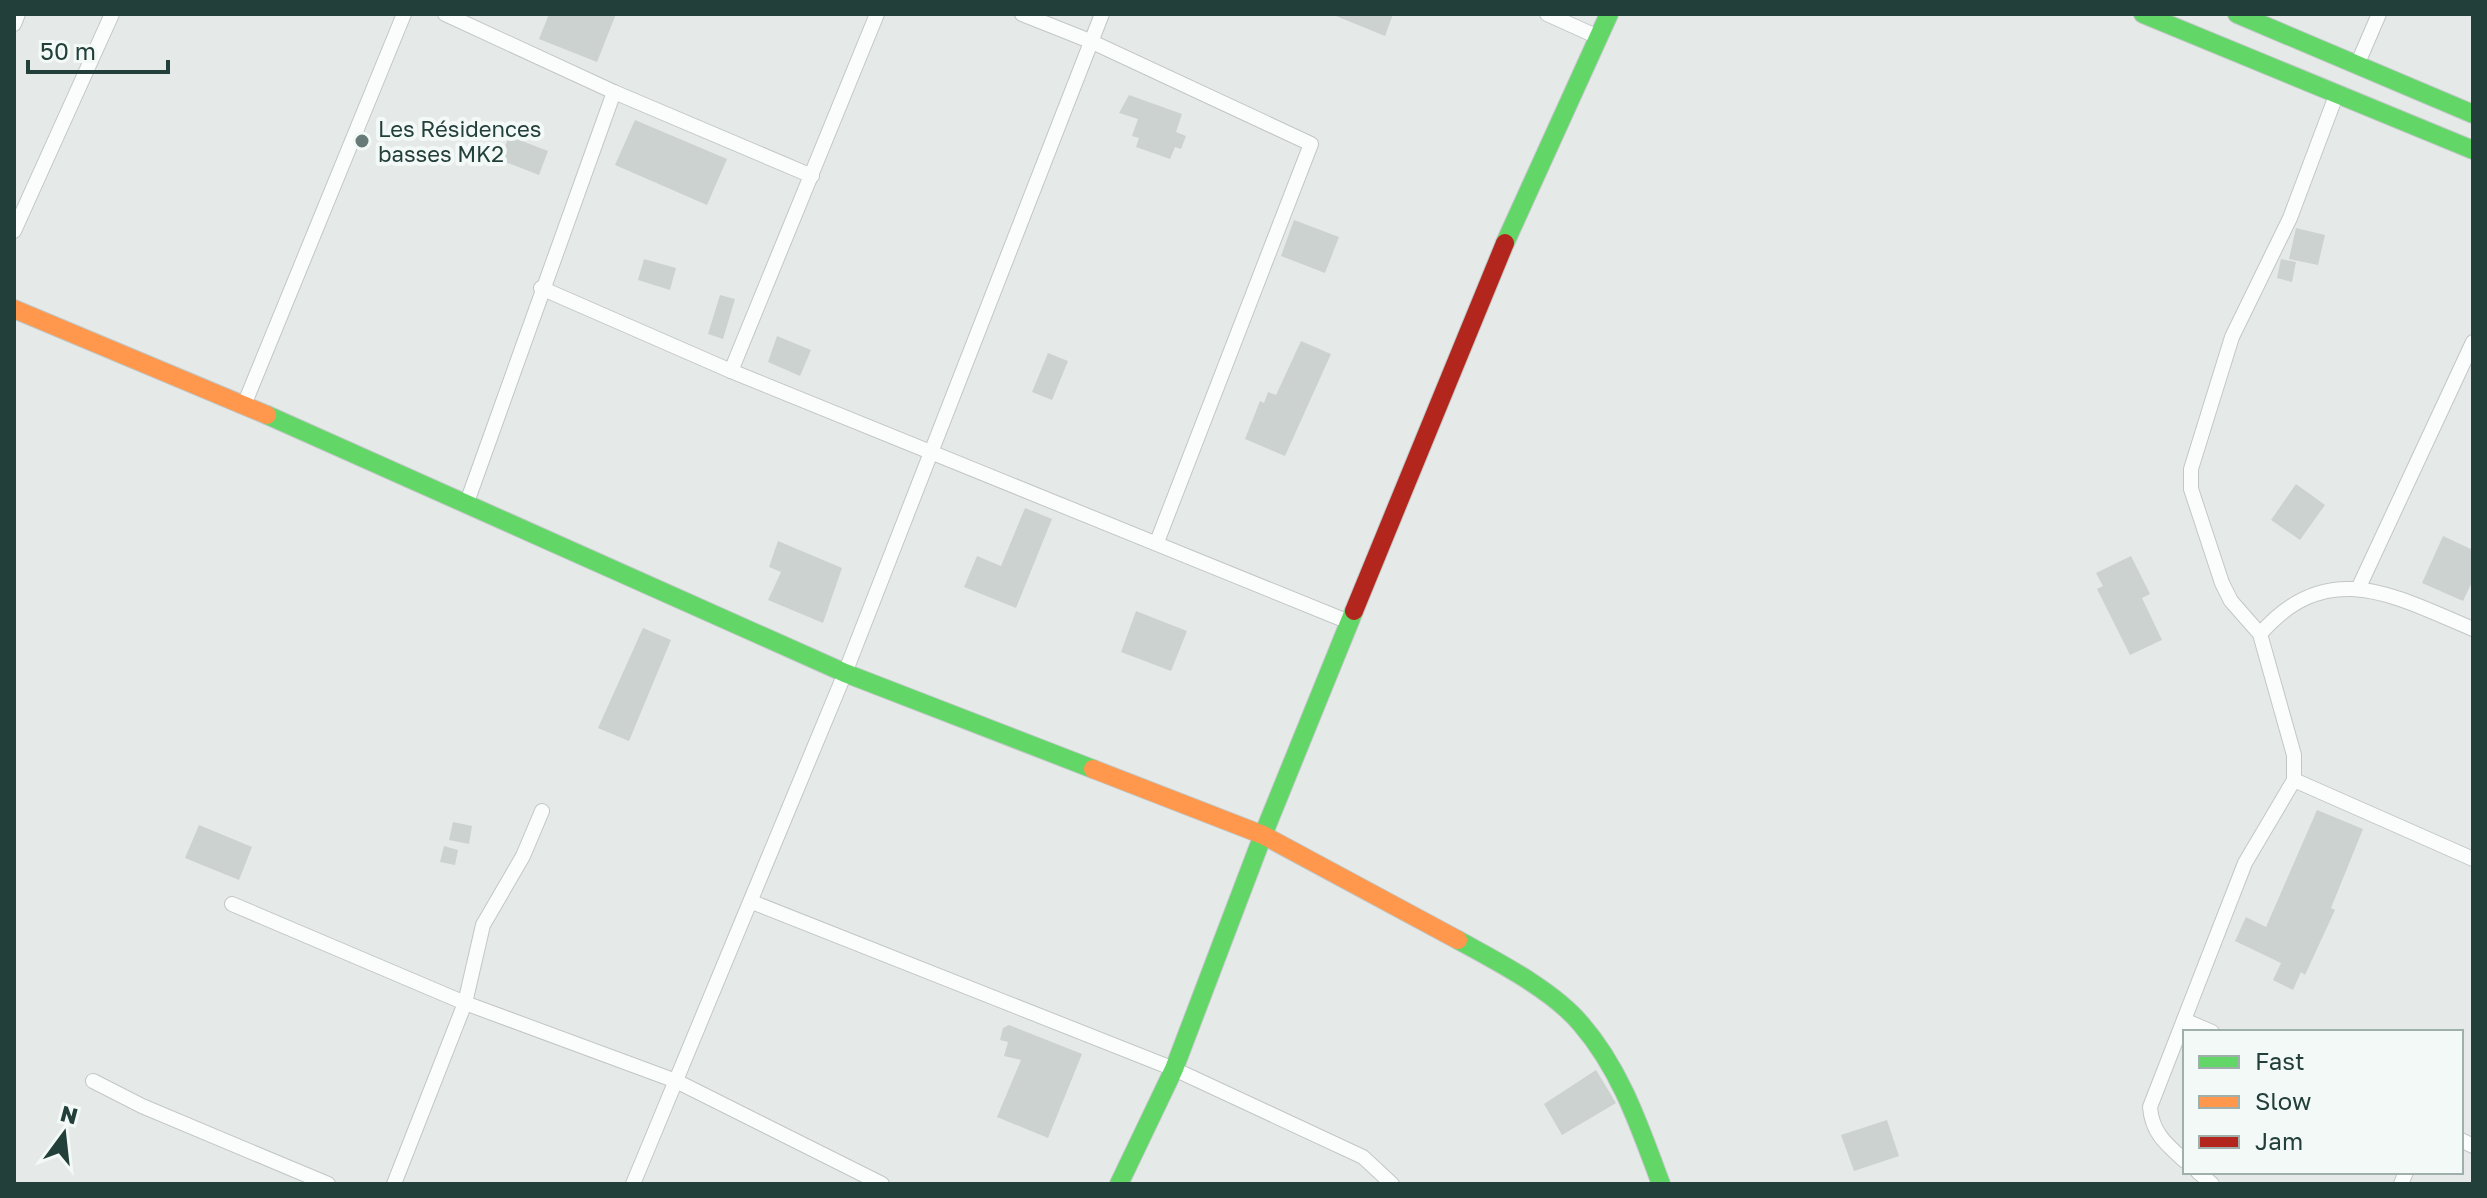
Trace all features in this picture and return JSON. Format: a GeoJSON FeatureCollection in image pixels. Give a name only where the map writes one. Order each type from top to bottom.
{"type":"FeatureCollection","features":[{"type":"Feature","properties":{"kind":"street"},"geometry":{"type":"LineString","coordinates":[[14,24],[18,14]]}},
{"type":"Feature","properties":{"kind":"street"},"geometry":{"type":"LineString","coordinates":[[14,231],[112,14]]}},
{"type":"Feature","properties":{"kind":"street"},"geometry":{"type":"LineString","coordinates":[[244,405],[404,14]]}},
{"type":"Feature","properties":{"kind":"street"},"geometry":{"type":"LineString","coordinates":[[445,14],[614,92],[812,176]]}},
{"type":"Feature","properties":{"kind":"street"},"geometry":{"type":"LineString","coordinates":[[731,371],[877,14]]}},
{"type":"Feature","properties":{"kind":"street"},"geometry":{"type":"LineString","coordinates":[[1022,14],[1090,41],[1311,144],[1157,542]]}},
{"type":"Feature","properties":{"kind":"street"},"geometry":{"type":"LineString","coordinates":[[633,1184],[845,673],[1102,14]]}},
{"type":"Feature","properties":{"kind":"street"},"geometry":{"type":"LineString","coordinates":[[1547,14],[1598,37]]}},
{"type":"Feature","properties":{"kind":"street"},"geometry":{"type":"LineString","coordinates":[[1119,1184],[1174,1069],[1263,835],[1512,226],[1609,14]]}},
{"type":"Feature","properties":{"kind":"street"},"geometry":{"type":"LineString","coordinates":[[2143,14],[2473,150]]}},
{"type":"Feature","properties":{"kind":"street"},"geometry":{"type":"LineString","coordinates":[[2237,14],[2473,114]]}},
{"type":"Feature","properties":{"kind":"street"},"geometry":{"type":"LineString","coordinates":[[2357,65],[2379,14]]}},
{"type":"Feature","properties":{"kind":"street"},"geometry":{"type":"LineString","coordinates":[[466,505],[541,288],[614,92]]}},
{"type":"Feature","properties":{"kind":"street"},"geometry":{"type":"LineString","coordinates":[[2183,1159],[2162,1141],[2151,1123],[2150,1107],[2245,863],[2294,780],[2294,755],[2260,634],[2231,601],[2222,583],[2191,489],[2191,469],[2232,337],[2290,218],[2337,93]]}},
{"type":"Feature","properties":{"kind":"street"},"geometry":{"type":"LineString","coordinates":[[541,288],[731,371],[1349,622]]}},
{"type":"Feature","properties":{"kind":"street"},"geometry":{"type":"LineString","coordinates":[[14,309],[244,405],[845,673],[1263,835],[1516,972],[1580,1022],[1625,1089],[1661,1184]]}},
{"type":"Feature","properties":{"kind":"street"},"geometry":{"type":"LineString","coordinates":[[2358,589],[2473,342]]}},
{"type":"Feature","properties":{"kind":"street"},"geometry":{"type":"LineString","coordinates":[[2260,634],[2281,610],[2308,594],[2358,589],[2398,595],[2473,629]]}},
{"type":"Feature","properties":{"kind":"street"},"geometry":{"type":"LineString","coordinates":[[2294,780],[2473,859]]}},
{"type":"Feature","properties":{"kind":"street"},"geometry":{"type":"LineString","coordinates":[[394,1184],[465,1003],[483,925],[523,856],[542,811]]}},
{"type":"Feature","properties":{"kind":"street"},"geometry":{"type":"LineString","coordinates":[[752,902],[1174,1069],[1363,1157],[1392,1184]]}},
{"type":"Feature","properties":{"kind":"street"},"geometry":{"type":"LineString","coordinates":[[232,904],[465,1003],[676,1081],[862,1180],[882,1184]]}},
{"type":"Feature","properties":{"kind":"street"},"geometry":{"type":"LineString","coordinates":[[2184,1020],[2207,1030]]}},
{"type":"Feature","properties":{"kind":"street"},"geometry":{"type":"LineString","coordinates":[[93,1081],[142,1106],[328,1184]]}},
{"type":"Feature","properties":{"kind":"building"},"geometry":{"type":"Polygon","coordinates":[[[549,14],[616,14],[597,62],[539,39],[549,14]]]}},
{"type":"Feature","properties":{"kind":"building"},"geometry":{"type":"Polygon","coordinates":[[[1331,14],[1393,14],[1385,36],[1331,14]]]}},
{"type":"Feature","properties":{"kind":"building"},"geometry":{"type":"Polygon","coordinates":[[[1129,95],[1182,114],[1176,132],[1186,136],[1181,149],[1175,147],[1170,159],[1136,147],[1139,138],[1132,136],[1138,119],[1119,113],[1129,95]]]}},
{"type":"Feature","properties":{"kind":"building"},"geometry":{"type":"Polygon","coordinates":[[[635,120],[727,159],[707,205],[615,165],[635,120]]]}},
{"type":"Feature","properties":{"kind":"building"},"geometry":{"type":"Polygon","coordinates":[[[509,136],[548,151],[539,175],[500,160],[509,136]]]}},
{"type":"Feature","properties":{"kind":"building"},"geometry":{"type":"Polygon","coordinates":[[[1294,220],[1339,237],[1325,273],[1281,256],[1294,220]]]}},
{"type":"Feature","properties":{"kind":"building"},"geometry":{"type":"Polygon","coordinates":[[[2296,228],[2325,235],[2318,265],[2289,259],[2296,228]]]}},
{"type":"Feature","properties":{"kind":"building"},"geometry":{"type":"Polygon","coordinates":[[[644,259],[676,268],[670,290],[638,280],[644,259]]]}},
{"type":"Feature","properties":{"kind":"building"},"geometry":{"type":"Polygon","coordinates":[[[2281,259],[2296,262],[2292,282],[2277,278],[2281,259]]]}},
{"type":"Feature","properties":{"kind":"building"},"geometry":{"type":"Polygon","coordinates":[[[720,295],[735,299],[723,339],[708,334],[720,295]]]}},
{"type":"Feature","properties":{"kind":"building"},"geometry":{"type":"Polygon","coordinates":[[[777,336],[811,350],[800,376],[768,362],[777,336]]]}},
{"type":"Feature","properties":{"kind":"building"},"geometry":{"type":"Polygon","coordinates":[[[1301,341],[1331,354],[1285,456],[1245,439],[1260,401],[1264,403],[1268,392],[1276,395],[1301,341]]]}},
{"type":"Feature","properties":{"kind":"building"},"geometry":{"type":"Polygon","coordinates":[[[1048,353],[1068,361],[1052,400],[1032,392],[1048,353]]]}},
{"type":"Feature","properties":{"kind":"building"},"geometry":{"type":"Polygon","coordinates":[[[2296,484],[2325,505],[2300,540],[2271,520],[2296,484]]]}},
{"type":"Feature","properties":{"kind":"building"},"geometry":{"type":"Polygon","coordinates":[[[1025,508],[1052,519],[1016,608],[964,587],[977,556],[1001,566],[1025,508]]]}},
{"type":"Feature","properties":{"kind":"building"},"geometry":{"type":"Polygon","coordinates":[[[2443,536],[2473,550],[2473,580],[2463,601],[2422,583],[2443,536]]]}},
{"type":"Feature","properties":{"kind":"building"},"geometry":{"type":"Polygon","coordinates":[[[778,541],[842,568],[823,623],[768,600],[781,572],[769,567],[778,541]]]}},
{"type":"Feature","properties":{"kind":"building"},"geometry":{"type":"Polygon","coordinates":[[[2131,556],[2150,594],[2142,598],[2162,640],[2130,655],[2097,589],[2103,586],[2096,573],[2131,556]]]}},
{"type":"Feature","properties":{"kind":"building"},"geometry":{"type":"Polygon","coordinates":[[[1136,611],[1187,631],[1171,671],[1121,652],[1136,611]]]}},
{"type":"Feature","properties":{"kind":"building"},"geometry":{"type":"Polygon","coordinates":[[[643,628],[671,640],[629,741],[598,728],[643,628]]]}},
{"type":"Feature","properties":{"kind":"building"},"geometry":{"type":"Polygon","coordinates":[[[2317,810],[2363,829],[2331,908],[2335,910],[2305,975],[2301,972],[2293,990],[2273,980],[2281,963],[2235,941],[2246,917],[2266,927],[2317,810]]]}},
{"type":"Feature","properties":{"kind":"building"},"geometry":{"type":"Polygon","coordinates":[[[453,822],[472,826],[469,844],[449,840],[453,822]]]}},
{"type":"Feature","properties":{"kind":"building"},"geometry":{"type":"Polygon","coordinates":[[[199,825],[252,847],[239,880],[185,858],[199,825]]]}},
{"type":"Feature","properties":{"kind":"building"},"geometry":{"type":"Polygon","coordinates":[[[444,846],[458,850],[455,865],[440,862],[444,846]]]}},
{"type":"Feature","properties":{"kind":"building"},"geometry":{"type":"Polygon","coordinates":[[[1009,1025],[1082,1054],[1048,1138],[997,1117],[1021,1060],[1004,1056],[1008,1042],[1000,1040],[1003,1028],[1009,1025]]]}},
{"type":"Feature","properties":{"kind":"building"},"geometry":{"type":"Polygon","coordinates":[[[1596,1070],[1616,1103],[1562,1135],[1544,1104],[1596,1070]]]}},
{"type":"Feature","properties":{"kind":"building"},"geometry":{"type":"Polygon","coordinates":[[[1887,1120],[1899,1156],[1854,1171],[1841,1135],[1887,1120]]]}},
{"type":"Feature","properties":{"kind":"traffic: fast"},"geometry":{"type":"LineString","coordinates":[[1505,243],[1609,14]]}},
{"type":"Feature","properties":{"kind":"traffic: fast"},"geometry":{"type":"LineString","coordinates":[[2143,14],[2473,150]]}},
{"type":"Feature","properties":{"kind":"traffic: fast"},"geometry":{"type":"LineString","coordinates":[[2237,14],[2473,114]]}},
{"type":"Feature","properties":{"kind":"traffic: fast"},"geometry":{"type":"LineString","coordinates":[[267,415],[845,673],[1093,769]]}},
{"type":"Feature","properties":{"kind":"traffic: fast"},"geometry":{"type":"LineString","coordinates":[[1119,1184],[1174,1069],[1263,835],[1354,611]]}},
{"type":"Feature","properties":{"kind":"traffic: fast"},"geometry":{"type":"LineString","coordinates":[[1458,940],[1540,988],[1581,1024],[1618,1080],[1661,1184]]}},
{"type":"Feature","properties":{"kind":"traffic: slow"},"geometry":{"type":"LineString","coordinates":[[14,309],[267,415]]}},
{"type":"Feature","properties":{"kind":"traffic: slow"},"geometry":{"type":"LineString","coordinates":[[1093,769],[1263,835],[1458,940]]}},
{"type":"Feature","properties":{"kind":"traffic: jam"},"geometry":{"type":"LineString","coordinates":[[1354,611],[1505,243]]}},
{"type":"Feature","properties":{"kind":"place","name":"Les Résidences basses MK2"},"geometry":{"type":"Point","coordinates":[362,141]}}]}
